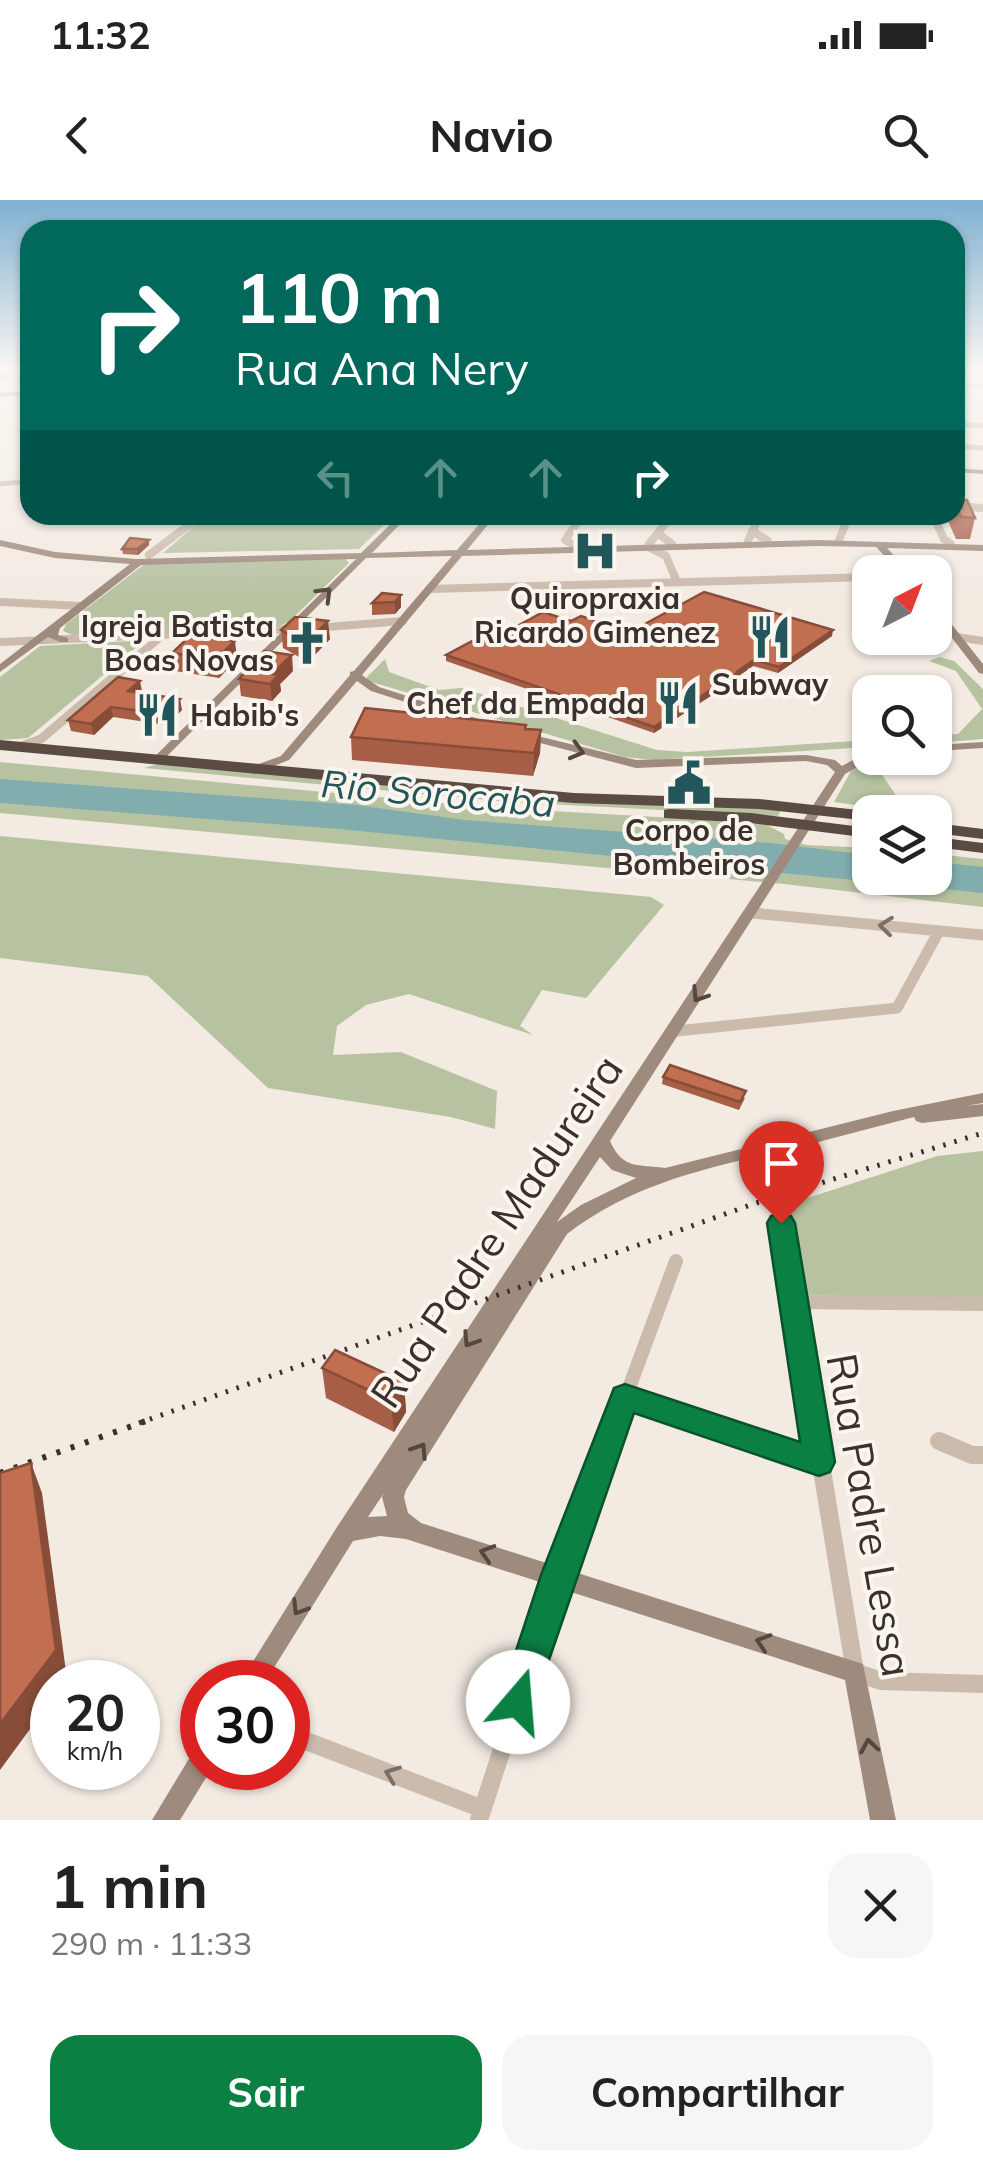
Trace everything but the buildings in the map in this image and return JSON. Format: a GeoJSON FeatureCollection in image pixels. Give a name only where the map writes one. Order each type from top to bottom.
{"type":"FeatureCollection","features":[{"type":"Feature","properties":{"kind":"highway"},"geometry":{"type":"LineString","coordinates":[[7,746],[522,806],[751,818],[852,832]]}},
{"type":"Feature","properties":{"kind":"highway"},"geometry":{"type":"LineString","coordinates":[[0,759],[46,751],[145,766],[156,761],[574,798],[654,803],[770,802],[852,813]]}},
{"type":"Feature","properties":{"kind":"highway"},"geometry":{"type":"LineString","coordinates":[[952,830],[983,834]]}},
{"type":"Feature","properties":{"kind":"highway"},"geometry":{"type":"LineString","coordinates":[[952,844],[983,848]]}},
{"type":"Feature","properties":{"kind":"main road"},"geometry":{"type":"LineString","coordinates":[[156,761],[395,525]]}},
{"type":"Feature","properties":{"kind":"main road"},"geometry":{"type":"LineString","coordinates":[[254,770],[285,758],[483,525]]}},
{"type":"Feature","properties":{"kind":"main road"},"geometry":{"type":"LineString","coordinates":[[669,549],[750,536],[768,541],[983,547]]}},
{"type":"Feature","properties":{"kind":"main road"},"geometry":{"type":"LineString","coordinates":[[876,542],[889,555]]}},
{"type":"Feature","properties":{"kind":"main road"},"geometry":{"type":"LineString","coordinates":[[0,543],[134,564],[576,546],[669,549],[876,542],[983,547]]}},
{"type":"Feature","properties":{"kind":"main road"},"geometry":{"type":"LineString","coordinates":[[88,558],[650,546]]}},
{"type":"Feature","properties":{"kind":"main road"},"geometry":{"type":"LineString","coordinates":[[0,668],[149,555]]}},
{"type":"Feature","properties":{"kind":"main road"},"geometry":{"type":"LineString","coordinates":[[54,628],[54,636],[64,640]]}},
{"type":"Feature","properties":{"kind":"main road"},"geometry":{"type":"LineString","coordinates":[[952,631],[983,670]]}},
{"type":"Feature","properties":{"kind":"main road"},"geometry":{"type":"LineString","coordinates":[[354,674],[366,685],[385,692],[619,762],[660,766],[806,758],[830,762],[841,772],[852,766]]}},
{"type":"Feature","properties":{"kind":"main road"},"geometry":{"type":"LineString","coordinates":[[952,747],[983,745]]}},
{"type":"Feature","properties":{"kind":"main road","name":"Rua Padre Madureira"},"geometry":{"type":"LineString","coordinates":[[266,1660],[841,772]]}},
{"type":"Feature","properties":{"kind":"main road"},"geometry":{"type":"LineString","coordinates":[[602,1142],[610,1160],[622,1170],[673,1173],[983,1098]]}},
{"type":"Feature","properties":{"kind":"main road"},"geometry":{"type":"LineString","coordinates":[[882,1120],[983,1110]]}},
{"type":"Feature","properties":{"kind":"main road","name":"Rua Padre Madureira"},"geometry":{"type":"LineString","coordinates":[[415,1531],[398,1518],[392,1497],[397,1486],[561,1229],[584,1209],[620,1191],[673,1173]]}},
{"type":"Feature","properties":{"kind":"main road"},"geometry":{"type":"LineString","coordinates":[[345,1534],[364,1526],[388,1524],[415,1531],[855,1672]]}},
{"type":"Feature","properties":{"kind":"main road","name":"Rua Padre Lessa"},"geometry":{"type":"LineString","coordinates":[[855,1672],[883,1820]]}},
{"type":"Feature","properties":{"kind":"main road"},"geometry":{"type":"LineString","coordinates":[[165,1820],[184,1790]]}},
{"type":"Feature","properties":{"kind":"street"},"geometry":{"type":"LineString","coordinates":[[149,555],[188,525]]}},
{"type":"Feature","properties":{"kind":"street"},"geometry":{"type":"LineString","coordinates":[[576,525],[565,540],[576,546]]}},
{"type":"Feature","properties":{"kind":"street"},"geometry":{"type":"LineString","coordinates":[[650,546],[666,525]]}},
{"type":"Feature","properties":{"kind":"street"},"geometry":{"type":"LineString","coordinates":[[750,536],[755,525]]}},
{"type":"Feature","properties":{"kind":"street"},"geometry":{"type":"LineString","coordinates":[[839,540],[845,525]]}},
{"type":"Feature","properties":{"kind":"street"},"geometry":{"type":"LineString","coordinates":[[938,525],[951,544]]}},
{"type":"Feature","properties":{"kind":"street"},"geometry":{"type":"LineString","coordinates":[[660,535],[669,549],[678,582]]}},
{"type":"Feature","properties":{"kind":"street"},"geometry":{"type":"LineString","coordinates":[[430,588],[852,577]]}},
{"type":"Feature","properties":{"kind":"street"},"geometry":{"type":"LineString","coordinates":[[0,602],[82,606]]}},
{"type":"Feature","properties":{"kind":"street"},"geometry":{"type":"LineString","coordinates":[[0,642],[364,626],[403,620]]}},
{"type":"Feature","properties":{"kind":"street"},"geometry":{"type":"LineString","coordinates":[[364,626],[391,635]]}},
{"type":"Feature","properties":{"kind":"street"},"geometry":{"type":"LineString","coordinates":[[46,751],[164,636]]}},
{"type":"Feature","properties":{"kind":"street"},"geometry":{"type":"LineString","coordinates":[[128,637],[146,640],[147,650]]}},
{"type":"Feature","properties":{"kind":"street"},"geometry":{"type":"LineString","coordinates":[[957,637],[983,642]]}},
{"type":"Feature","properties":{"kind":"street"},"geometry":{"type":"LineString","coordinates":[[966,648],[983,642]]}},
{"type":"Feature","properties":{"kind":"street"},"geometry":{"type":"LineString","coordinates":[[752,913],[983,935]]}},
{"type":"Feature","properties":{"kind":"street"},"geometry":{"type":"LineString","coordinates":[[676,1030],[897,1008],[939,931]]}},
{"type":"Feature","properties":{"kind":"street","name":"Rua Padre Lessa"},"geometry":{"type":"LineString","coordinates":[[781,1223],[855,1672]]}},
{"type":"Feature","properties":{"kind":"street"},"geometry":{"type":"LineString","coordinates":[[310,1743],[480,1815],[558,1575],[676,1261]]}},
{"type":"Feature","properties":{"kind":"street"},"geometry":{"type":"LineString","coordinates":[[793,1302],[983,1304]]}},
{"type":"Feature","properties":{"kind":"street"},"geometry":{"type":"LineString","coordinates":[[625,1397],[819,1462]]}},
{"type":"Feature","properties":{"kind":"street"},"geometry":{"type":"LineString","coordinates":[[939,1441],[983,1456]]}},
{"type":"Feature","properties":{"kind":"street"},"geometry":{"type":"LineString","coordinates":[[855,1672],[881,1681],[983,1684]]}},
{"type":"Feature","properties":{"kind":"green space"},"geometry":{"type":"Polygon","coordinates":[[[195,525],[384,525],[359,549],[163,553],[195,525]]]}},
{"type":"Feature","properties":{"kind":"green space"},"geometry":{"type":"Polygon","coordinates":[[[344,557],[349,563],[280,626],[72,635],[63,631],[66,624],[146,563],[344,557]]]}},
{"type":"Feature","properties":{"kind":"green space"},"geometry":{"type":"Polygon","coordinates":[[[132,641],[139,645],[28,738],[0,740],[0,677],[40,646],[132,641]]]}},
{"type":"Feature","properties":{"kind":"green space"},"geometry":{"type":"Polygon","coordinates":[[[940,657],[954,661],[983,689],[983,739],[952,742],[952,734],[958,734],[982,709],[956,671],[929,661],[940,657]]]}},
{"type":"Feature","properties":{"kind":"green space"},"geometry":{"type":"Polygon","coordinates":[[[385,659],[389,672],[439,690],[462,688],[657,750],[687,752],[852,741],[852,748],[653,760],[625,757],[368,681],[367,677],[385,659]]]}},
{"type":"Feature","properties":{"kind":"green space"},"geometry":{"type":"Polygon","coordinates":[[[0,762],[498,808],[763,823],[784,834],[785,839],[807,845],[852,847],[852,892],[784,884],[0,813],[0,762]]]}},
{"type":"Feature","properties":{"kind":"green space"},"geometry":{"type":"Polygon","coordinates":[[[158,764],[563,801],[782,808],[778,816],[510,802],[144,768],[158,764]]]}},
{"type":"Feature","properties":{"kind":"green space"},"geometry":{"type":"Polygon","coordinates":[[[851,771],[852,775],[882,775],[896,795],[852,795],[852,804],[834,802],[851,771]]]}},
{"type":"Feature","properties":{"kind":"green space"},"geometry":{"type":"Polygon","coordinates":[[[0,836],[651,897],[664,905],[586,998],[542,990],[520,1026],[533,1035],[409,994],[366,1005],[337,1026],[333,1055],[401,1052],[497,1091],[495,1129],[451,1117],[268,1088],[148,976],[0,958],[0,836]]]}},
{"type":"Feature","properties":{"kind":"green space"},"geometry":{"type":"Polygon","coordinates":[[[952,856],[983,859],[983,907],[879,895],[952,895],[952,856]]]}},
{"type":"Feature","properties":{"kind":"green space"},"geometry":{"type":"Polygon","coordinates":[[[983,1151],[983,1300],[801,1295],[786,1205],[937,1156],[983,1151]]]}},
{"type":"Feature","properties":{"kind":"water"},"geometry":{"type":"Polygon","coordinates":[[[0,779],[357,805],[464,820],[852,853],[852,880],[339,829],[0,803],[0,779]]]}},
{"type":"Feature","properties":{"kind":"water"},"geometry":{"type":"Polygon","coordinates":[[[952,864],[983,867],[983,893],[952,890],[952,864]]]}},
{"type":"Feature","properties":{"kind":"railway"},"geometry":{"type":"LineString","coordinates":[[139,1423],[756,1203],[983,1133]]}},
{"type":"Feature","properties":{"kind":"railway"},"geometry":{"type":"LineString","coordinates":[[0,1473],[146,1421]]}},
{"type":"Feature","properties":{"kind":"place","name":"Quiropraxia Ricardo Gimenez"},"geometry":{"type":"Point","coordinates":[595,551]}},
{"type":"Feature","properties":{"kind":"place","name":"Subway"},"geometry":{"type":"Point","coordinates":[770,637]}},
{"type":"Feature","properties":{"kind":"place","name":"Igreja Batista Boas Novas"},"geometry":{"type":"Point","coordinates":[307,643]}},
{"type":"Feature","properties":{"kind":"place","name":"Chef da Empada"},"geometry":{"type":"Point","coordinates":[678,703]}},
{"type":"Feature","properties":{"kind":"place","name":"Habib's"},"geometry":{"type":"Point","coordinates":[157,715]}},
{"type":"Feature","properties":{"kind":"place","name":"Corpo de Bombeiros"},"geometry":{"type":"Point","coordinates":[689,783]}},
{"type":"Feature","properties":{"kind":"route"},"geometry":{"type":"LineString","coordinates":[[518,1702],[558,1575],[625,1397],[819,1462],[781,1223]]}},
{"type":"Feature","properties":{"kind":"water label","name":"Rio Sorocaba"},"geometry":{"type":"Point","coordinates":[438,793]}}]}
